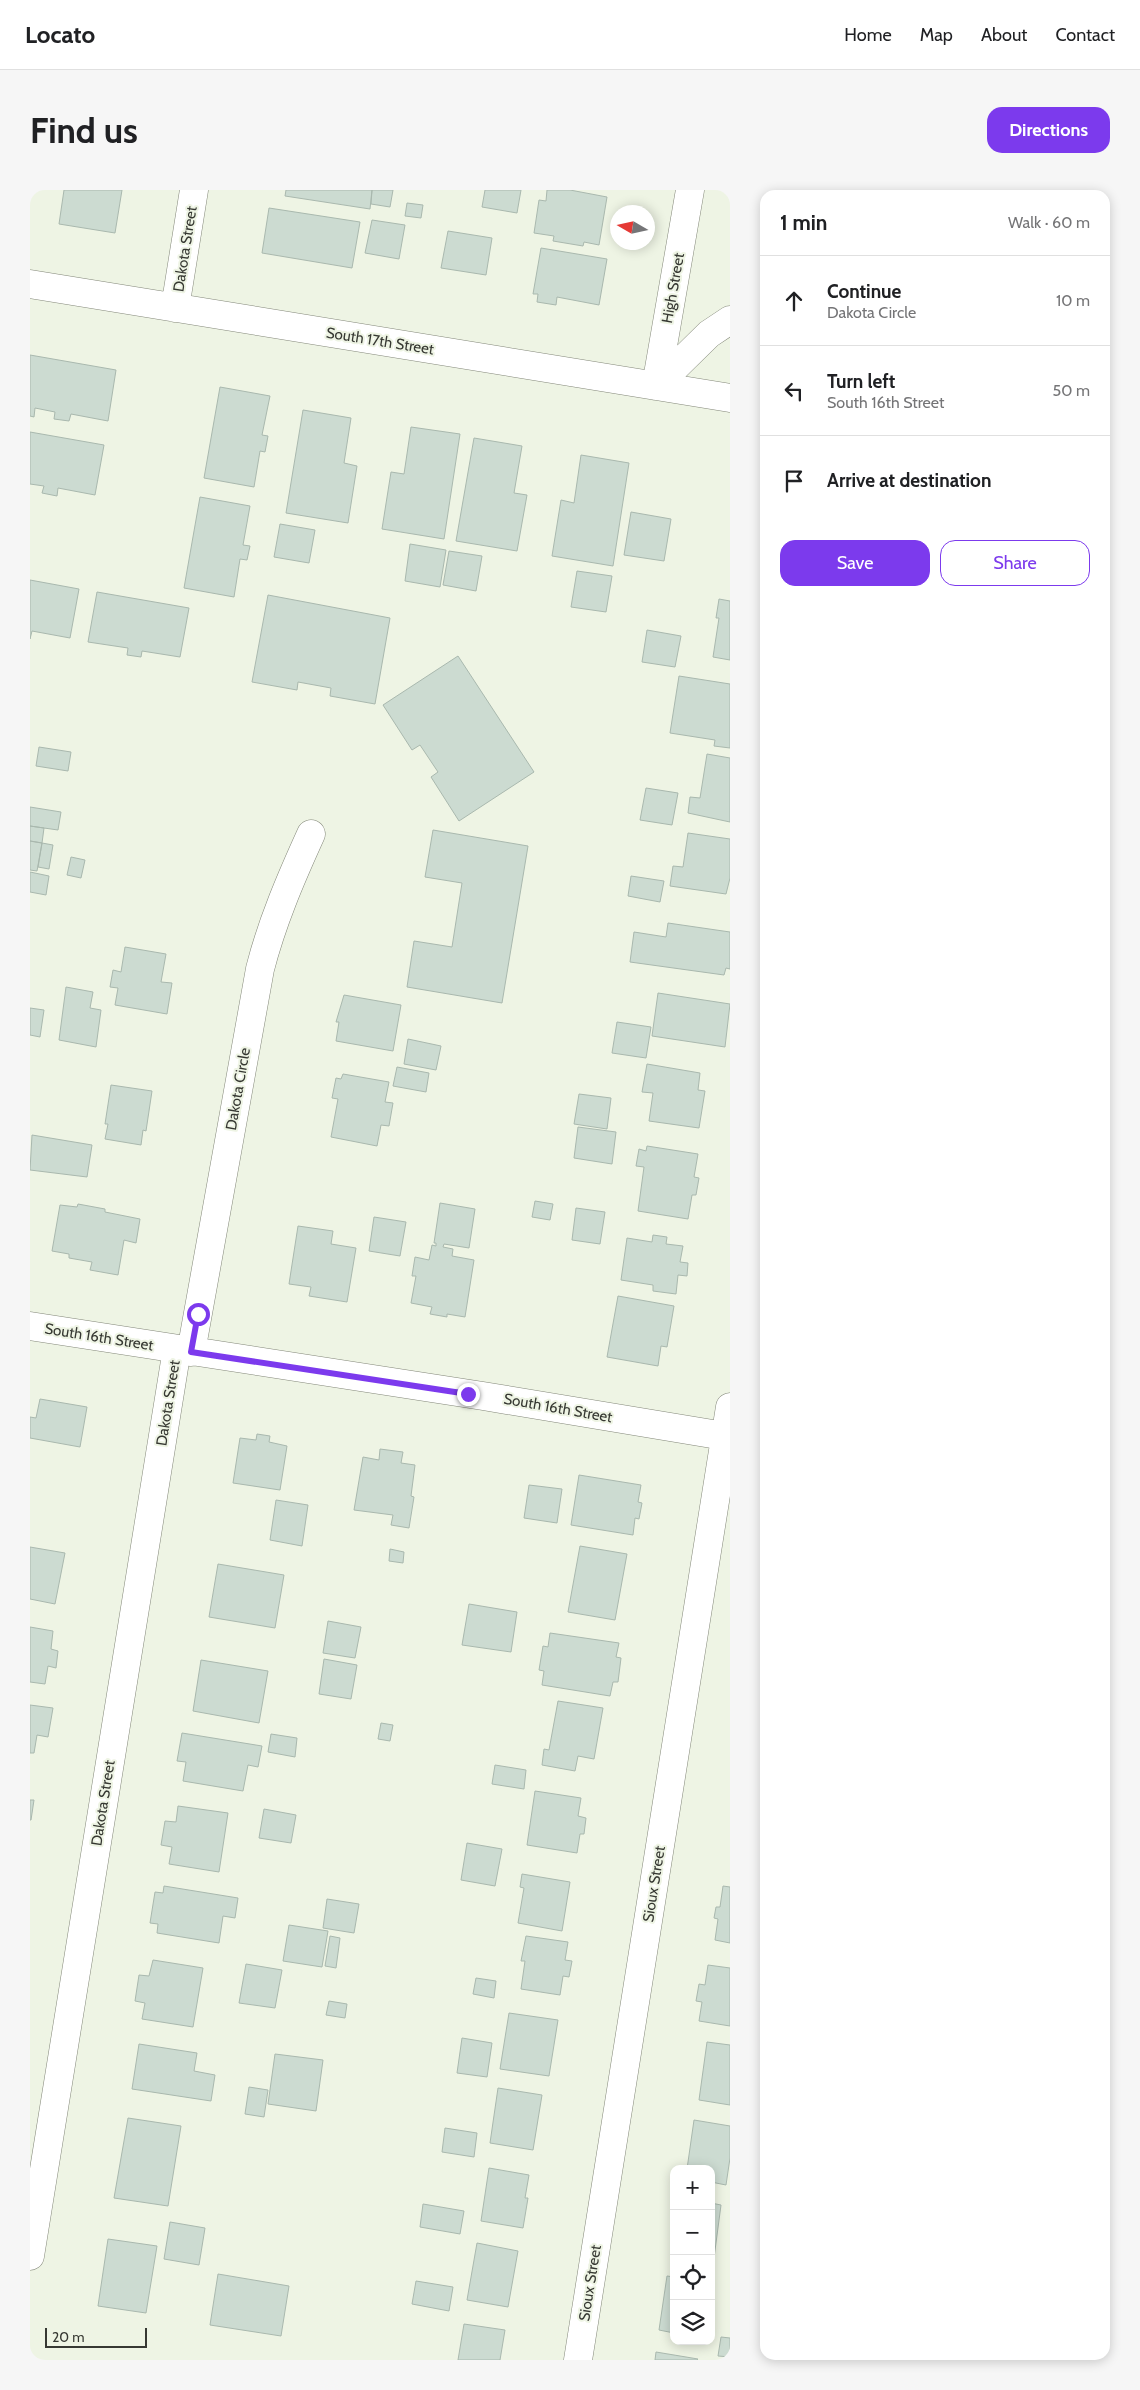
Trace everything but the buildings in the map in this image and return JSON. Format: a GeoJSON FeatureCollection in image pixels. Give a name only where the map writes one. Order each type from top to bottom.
{"type":"FeatureCollection","features":[{"type":"Feature","properties":{"kind":"street","name":"Dakota Street"},"geometry":{"type":"LineString","coordinates":[[175,308],[194,190]]}},
{"type":"Feature","properties":{"kind":"street","name":"High Street"},"geometry":{"type":"LineString","coordinates":[[656,386],[690,190]]}},
{"type":"Feature","properties":{"kind":"street","name":"South 17th Street"},"geometry":{"type":"LineString","coordinates":[[30,284],[730,398]]}},
{"type":"Feature","properties":{"kind":"street"},"geometry":{"type":"LineString","coordinates":[[656,386],[709,334],[730,320]]}},
{"type":"Feature","properties":{"kind":"street","name":"Dakota Circle"},"geometry":{"type":"LineString","coordinates":[[184,1350],[268,937],[280,904],[311,834]]}},
{"type":"Feature","properties":{"kind":"street","name":"South 16th Street"},"geometry":{"type":"LineString","coordinates":[[30,1326],[728,1436]]}},
{"type":"Feature","properties":{"kind":"street","name":"Dakota Street"},"geometry":{"type":"LineString","coordinates":[[30,2256],[184,1350]]}},
{"type":"Feature","properties":{"kind":"street","name":"Sioux Street"},"geometry":{"type":"LineString","coordinates":[[578,2360],[728,1436],[730,1407]]}},
{"type":"Feature","properties":{"kind":"route"},"geometry":{"type":"LineString","coordinates":[[198,1314],[191,1352],[468,1394]]}}]}
